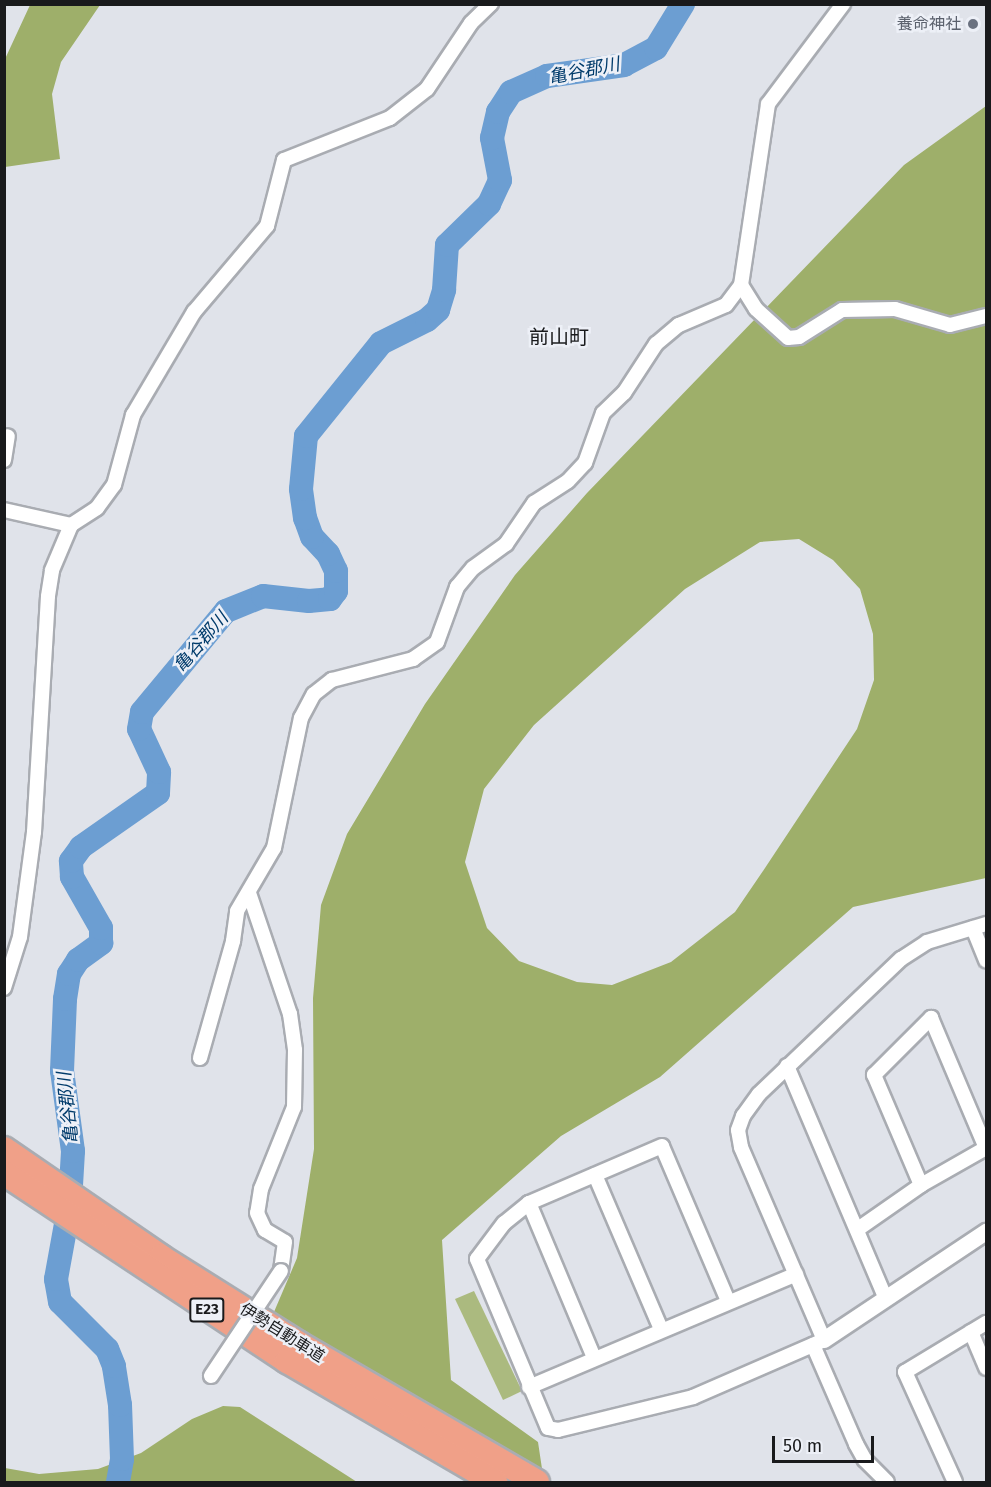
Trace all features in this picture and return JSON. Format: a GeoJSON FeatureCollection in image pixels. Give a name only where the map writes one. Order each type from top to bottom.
{"type":"FeatureCollection","features":[{"type":"Feature","properties":{"kind":"highway","name":"伊勢自動車道"},"geometry":{"type":"LineString","coordinates":[[4,1149],[80,1212]]}},
{"type":"Feature","properties":{"kind":"highway","name":"伊勢自動車道"},"geometry":{"type":"LineString","coordinates":[[4,1173],[80,1212],[495,1482]]}},
{"type":"Feature","properties":{"kind":"highway","name":"伊勢自動車道"},"geometry":{"type":"LineString","coordinates":[[348,1386],[537,1482]]}},
{"type":"Feature","properties":{"kind":"street"},"geometry":{"type":"LineString","coordinates":[[4,988],[20,937],[34,832],[48,596],[52,570],[71,525],[97,508],[114,485],[133,415],[145,394],[194,312],[267,226],[284,160],[390,118],[427,89],[471,23],[491,4]]}},
{"type":"Feature","properties":{"kind":"street"},"geometry":{"type":"LineString","coordinates":[[200,1058],[233,941],[237,911],[274,848],[284,817],[301,718],[314,694],[332,680],[413,659],[437,642],[457,587],[473,568],[506,544],[534,503],[568,481],[585,463],[603,413],[624,393],[656,344],[679,325],[726,305],[741,285],[768,104],[843,4]]}},
{"type":"Feature","properties":{"kind":"street"},"geometry":{"type":"LineString","coordinates":[[741,285],[756,309],[788,338],[799,337],[842,310],[895,309],[950,325],[987,316]]}},
{"type":"Feature","properties":{"kind":"street"},"geometry":{"type":"LineString","coordinates":[[4,460],[8,436]]}},
{"type":"Feature","properties":{"kind":"street"},"geometry":{"type":"LineString","coordinates":[[4,510],[71,525]]}},
{"type":"Feature","properties":{"kind":"street"},"geometry":{"type":"LineString","coordinates":[[212,1376],[281,1271],[285,1242],[265,1230],[257,1213],[261,1189],[294,1107],[295,1050],[290,1014],[249,893]]}},
{"type":"Feature","properties":{"kind":"street"},"geometry":{"type":"LineString","coordinates":[[887,1482],[876,1474],[856,1444],[818,1342],[796,1274],[741,1147],[738,1130],[759,1094],[913,950],[980,926],[987,960]]}},
{"type":"Feature","properties":{"kind":"street"},"geometry":{"type":"LineString","coordinates":[[858,1229],[921,1185],[986,1148],[931,1018],[874,1075],[921,1185]]}},
{"type":"Feature","properties":{"kind":"street"},"geometry":{"type":"LineString","coordinates":[[787,1066],[886,1299]]}},
{"type":"Feature","properties":{"kind":"street"},"geometry":{"type":"LineString","coordinates":[[728,1301],[662,1146],[528,1203],[504,1223],[477,1259],[543,1421],[548,1428],[558,1430],[693,1397],[818,1342],[987,1232]]}},
{"type":"Feature","properties":{"kind":"street"},"geometry":{"type":"LineString","coordinates":[[595,1175],[661,1329]]}},
{"type":"Feature","properties":{"kind":"street"},"geometry":{"type":"LineString","coordinates":[[528,1203],[594,1358]]}},
{"type":"Feature","properties":{"kind":"street"},"geometry":{"type":"LineString","coordinates":[[530,1387],[661,1329],[796,1274]]}},
{"type":"Feature","properties":{"kind":"street"},"geometry":{"type":"LineString","coordinates":[[955,1482],[905,1372],[987,1323]]}},
{"type":"Feature","properties":{"kind":"street"},"geometry":{"type":"LineString","coordinates":[[971,1332],[987,1368]]}},
{"type":"Feature","properties":{"kind":"green space"},"geometry":{"type":"Polygon","coordinates":[[[30,5],[100,5],[61,62],[52,94],[60,159],[5,167],[5,59],[30,5]]]}},
{"type":"Feature","properties":{"kind":"green space"},"geometry":{"type":"Polygon","coordinates":[[[986,106],[986,878],[853,907],[660,1077],[561,1136],[442,1240],[451,1380],[538,1442],[544,1482],[478,1482],[271,1319],[297,1258],[314,1149],[313,998],[321,905],[347,834],[425,704],[515,575],[587,493],[904,165],[986,106]],[[799,539],[760,542],[685,589],[534,725],[484,789],[465,862],[487,928],[519,961],[577,982],[612,985],[671,962],[735,912],[857,729],[874,680],[873,634],[860,589],[833,560],[799,539]]]}},
{"type":"Feature","properties":{"kind":"green space"},"geometry":{"type":"Polygon","coordinates":[[[474,1291],[522,1391],[503,1400],[455,1299],[474,1291]]]}},
{"type":"Feature","properties":{"kind":"green space"},"geometry":{"type":"Polygon","coordinates":[[[223,1406],[240,1407],[357,1482],[5,1482],[5,1468],[39,1474],[98,1469],[141,1453],[192,1419],[223,1406]]]}},
{"type":"Feature","properties":{"kind":"waterway","name":"亀谷郡川"},"geometry":{"type":"LineString","coordinates":[[118,1482],[122,1459],[120,1405],[114,1366],[107,1349],[60,1302],[56,1279],[70,1202],[73,1151],[62,1071],[65,999],[69,974],[78,960],[101,943],[101,928],[72,877],[71,861],[81,847],[158,793],[159,772],[139,729],[142,712],[226,611],[263,596],[309,601],[330,599],[336,591],[336,571],[328,554],[312,537],[305,518],[301,489],[306,436],[381,343],[427,320],[438,310],[444,290],[447,245],[489,204],[500,180],[492,138],[498,112],[511,92],[547,76],[624,65],[656,48],[683,4]]}},
{"type":"Feature","properties":{"kind":"place","name":"養命神社"},"geometry":{"type":"Point","coordinates":[973,24]}},
{"type":"Feature","properties":{"kind":"district","name":"前山町"},"geometry":{"type":"Point","coordinates":[559,337]}}]}
